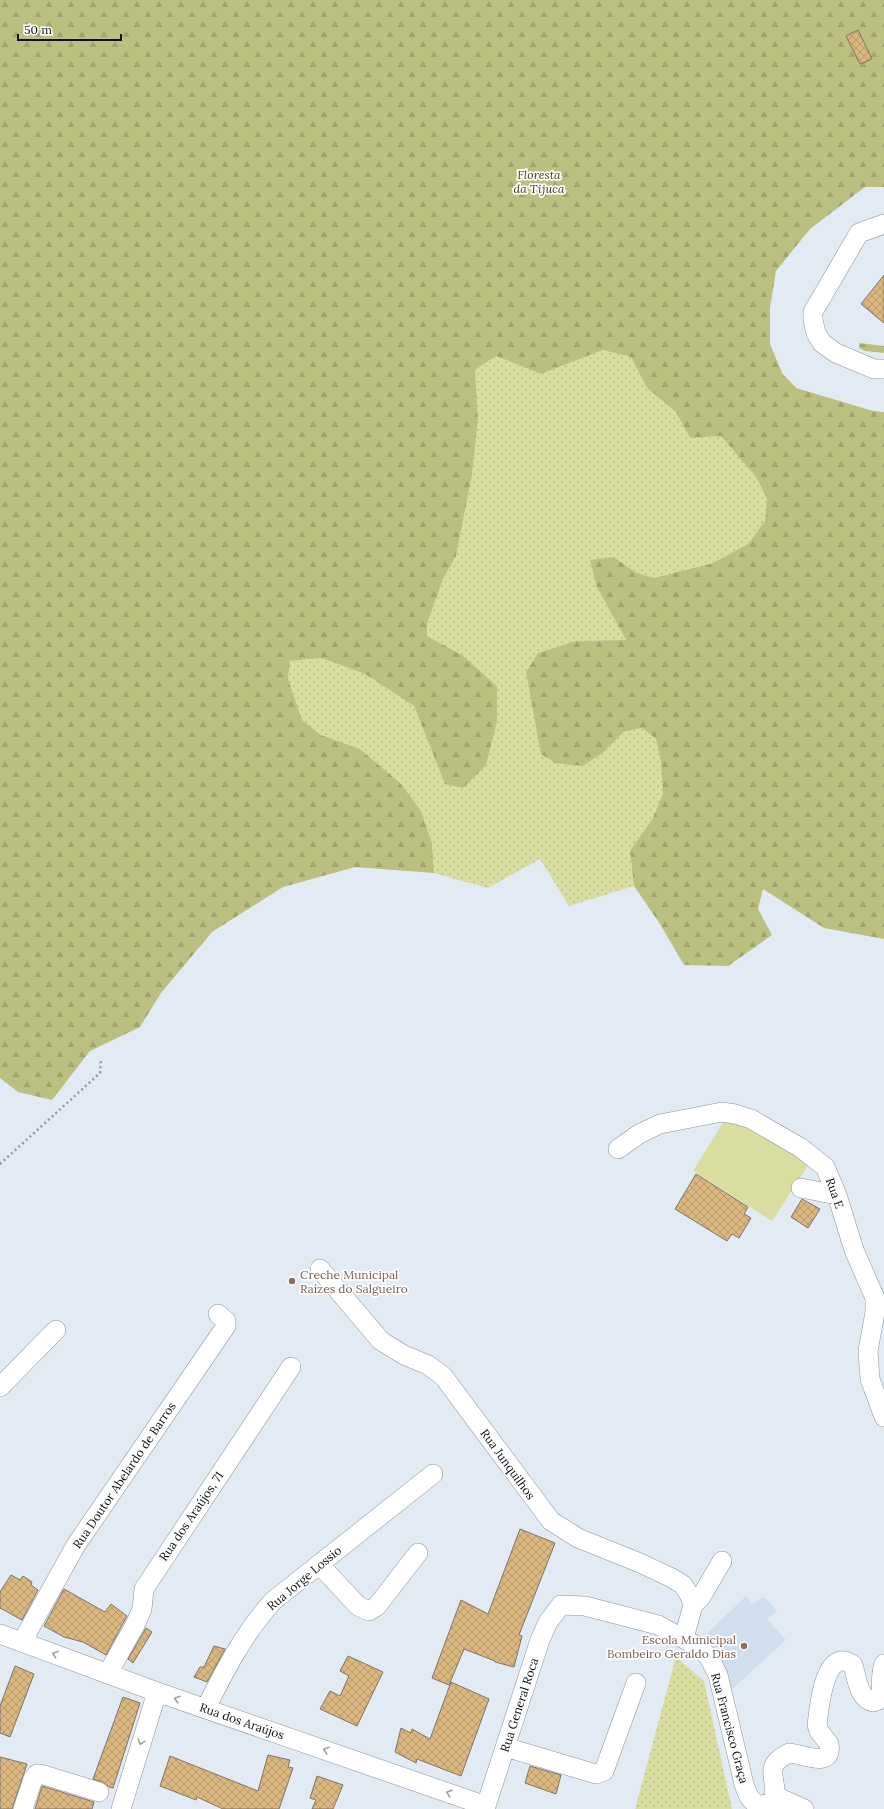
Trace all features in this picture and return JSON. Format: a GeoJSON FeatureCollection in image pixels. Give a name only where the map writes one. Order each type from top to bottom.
{"type":"FeatureCollection","features":[{"type":"Feature","properties":{"kind":"street"},"geometry":{"type":"LineString","coordinates":[[884,224],[859,233],[813,312],[816,333],[822,343],[836,354],[874,369],[884,369]]}},
{"type":"Feature","properties":{"kind":"street","name":"Rua E"},"geometry":{"type":"LineString","coordinates":[[618,1149],[648,1128],[660,1124],[722,1112],[735,1114],[751,1120],[814,1157],[825,1167],[838,1195],[854,1250],[875,1298],[875,1312],[868,1351],[869,1365],[874,1391],[884,1417]]}},
{"type":"Feature","properties":{"kind":"street"},"geometry":{"type":"LineString","coordinates":[[801,1188],[838,1195]]}},
{"type":"Feature","properties":{"kind":"street","name":"Rua Junquilhos"},"geometry":{"type":"LineString","coordinates":[[320,1269],[380,1341],[404,1355],[428,1365],[443,1376],[551,1521],[578,1538],[672,1578],[682,1585],[690,1596],[693,1605]]}},
{"type":"Feature","properties":{"kind":"street","name":"Rua Doutor Abelardo de Barros"},"geometry":{"type":"LineString","coordinates":[[22,1642],[76,1545],[226,1326],[226,1321],[218,1314]]}},
{"type":"Feature","properties":{"kind":"street"},"geometry":{"type":"LineString","coordinates":[[4,1377],[56,1330]]}},
{"type":"Feature","properties":{"kind":"street","name":"Rua dos Araújos, 71"},"geometry":{"type":"LineString","coordinates":[[108,1673],[135,1625],[142,1609],[144,1589],[291,1367]]}},
{"type":"Feature","properties":{"kind":"street","name":"Rua Jorge Lossio"},"geometry":{"type":"LineString","coordinates":[[206,1708],[240,1644],[254,1622],[273,1601],[433,1474]]}},
{"type":"Feature","properties":{"kind":"street"},"geometry":{"type":"LineString","coordinates":[[319,1564],[358,1606],[369,1611],[377,1606],[418,1553]]}},
{"type":"Feature","properties":{"kind":"street"},"geometry":{"type":"LineString","coordinates":[[684,1638],[693,1605],[701,1597],[722,1561]]}},
{"type":"Feature","properties":{"kind":"street","name":"Rua Francisco Graça"},"geometry":{"type":"LineString","coordinates":[[561,1605],[585,1606],[617,1613],[658,1625],[697,1646],[709,1657],[718,1675],[748,1796],[755,1804],[761,1806],[773,1801],[775,1796]]}},
{"type":"Feature","properties":{"kind":"street","name":"Rua General Roca"},"geometry":{"type":"LineString","coordinates":[[485,1808],[540,1640],[548,1622],[561,1605]]}},
{"type":"Feature","properties":{"kind":"street","name":"Rua dos Araújos"},"geometry":{"type":"LineString","coordinates":[[0,1634],[157,1692],[206,1708],[485,1808]]}},
{"type":"Feature","properties":{"kind":"street"},"geometry":{"type":"LineString","coordinates":[[804,1809],[775,1796],[772,1775],[773,1768],[777,1761],[789,1753],[818,1759],[824,1756],[828,1750],[829,1744],[819,1731],[817,1725],[823,1682],[832,1667],[840,1662],[853,1665],[859,1688],[865,1698],[873,1702],[879,1700],[882,1694],[881,1670],[884,1664]]}},
{"type":"Feature","properties":{"kind":"street"},"geometry":{"type":"LineString","coordinates":[[505,1747],[596,1774],[601,1774],[604,1772],[636,1683]]}},
{"type":"Feature","properties":{"kind":"street"},"geometry":{"type":"LineString","coordinates":[[121,1809],[157,1692]]}},
{"type":"Feature","properties":{"kind":"street"},"geometry":{"type":"LineString","coordinates":[[23,1809],[33,1779],[37,1774],[99,1792]]}},
{"type":"Feature","properties":{"kind":"path"},"geometry":{"type":"LineString","coordinates":[[0,1164],[100,1073],[101,1060]]}},
{"type":"Feature","properties":{"kind":"shaded area","name":"Escola Municipal Bombeiro Geraldo Dias"},"geometry":{"type":"Polygon","coordinates":[[[746,1596],[752,1604],[764,1597],[777,1611],[767,1619],[786,1640],[731,1690],[702,1638],[746,1596]]]}},
{"type":"Feature","properties":{"kind":"green space","name":"Floresta da Tijuca"},"geometry":{"type":"Polygon","coordinates":[[[0,0],[884,0],[884,187],[865,187],[810,229],[776,271],[770,308],[770,344],[782,373],[796,388],[873,411],[884,412],[884,939],[824,928],[763,889],[758,909],[772,935],[728,966],[684,965],[660,924],[634,886],[630,851],[653,818],[663,793],[661,763],[656,739],[642,728],[623,732],[605,751],[583,766],[555,763],[541,754],[526,672],[538,653],[576,641],[626,640],[597,587],[590,560],[614,557],[635,572],[654,578],[713,563],[748,544],[765,521],[767,498],[756,477],[721,436],[690,438],[676,412],[647,388],[631,357],[603,350],[541,374],[496,356],[475,370],[478,419],[472,475],[456,556],[443,579],[427,624],[427,636],[462,655],[497,686],[497,721],[486,765],[463,788],[445,784],[414,706],[365,674],[322,658],[290,661],[288,679],[302,720],[321,735],[360,749],[400,783],[421,811],[432,844],[434,873],[355,867],[283,887],[212,932],[161,993],[140,1027],[90,1051],[52,1100],[18,1092],[0,1078],[0,0]]]}},
{"type":"Feature","properties":{"kind":"green space"},"geometry":{"type":"Polygon","coordinates":[[[859,343],[884,346],[884,353],[865,351],[859,348],[859,343]]]}},
{"type":"Feature","properties":{"kind":"green space"},"geometry":{"type":"Polygon","coordinates":[[[603,350],[631,357],[647,388],[676,412],[690,438],[721,436],[756,477],[767,498],[765,521],[748,544],[713,563],[654,578],[635,572],[614,557],[597,587],[626,640],[576,641],[538,653],[526,672],[605,751],[622,732],[642,728],[656,739],[661,763],[663,793],[653,818],[630,851],[634,886],[569,906],[540,859],[488,888],[434,873],[432,844],[360,749],[321,735],[302,720],[288,679],[290,661],[323,658],[365,674],[414,706],[445,784],[462,655],[427,636],[427,624],[443,579],[456,556],[472,475],[478,419],[475,370],[496,356],[541,374],[603,350]]]}},
{"type":"Feature","properties":{"kind":"green space"},"geometry":{"type":"Polygon","coordinates":[[[729,1113],[809,1164],[772,1221],[693,1171],[729,1113]]]}},
{"type":"Feature","properties":{"kind":"green space"},"geometry":{"type":"Polygon","coordinates":[[[676,1657],[704,1681],[732,1809],[635,1809],[676,1657]]]}},
{"type":"Feature","properties":{"kind":"building"},"geometry":{"type":"Polygon","coordinates":[[[858,30],[872,59],[860,64],[846,36],[858,30]]]}},
{"type":"Feature","properties":{"kind":"building"},"geometry":{"type":"Polygon","coordinates":[[[884,275],[884,323],[861,304],[884,275]]]}},
{"type":"Feature","properties":{"kind":"building"},"geometry":{"type":"Polygon","coordinates":[[[696,1174],[748,1207],[744,1214],[751,1218],[739,1238],[732,1234],[727,1241],[675,1209],[696,1174]]]}},
{"type":"Feature","properties":{"kind":"building"},"geometry":{"type":"Polygon","coordinates":[[[802,1199],[820,1209],[808,1228],[791,1217],[802,1199]]]}},
{"type":"Feature","properties":{"kind":"building"},"geometry":{"type":"Polygon","coordinates":[[[520,1529],[555,1543],[519,1635],[522,1636],[514,1667],[495,1662],[464,1649],[449,1685],[432,1678],[461,1600],[488,1614],[520,1529]]]}},
{"type":"Feature","properties":{"kind":"building"},"geometry":{"type":"Polygon","coordinates":[[[11,1575],[20,1580],[23,1576],[32,1582],[31,1585],[38,1590],[22,1620],[0,1608],[0,1592],[11,1575]]]}},
{"type":"Feature","properties":{"kind":"building"},"geometry":{"type":"Polygon","coordinates":[[[64,1589],[105,1612],[111,1604],[127,1616],[106,1655],[83,1642],[64,1637],[44,1626],[64,1589]]]}},
{"type":"Feature","properties":{"kind":"building"},"geometry":{"type":"Polygon","coordinates":[[[146,1628],[152,1632],[133,1663],[128,1659],[146,1628]]]}},
{"type":"Feature","properties":{"kind":"building"},"geometry":{"type":"Polygon","coordinates":[[[214,1646],[225,1649],[207,1682],[194,1677],[200,1667],[204,1667],[214,1646]]]}},
{"type":"Feature","properties":{"kind":"building"},"geometry":{"type":"Polygon","coordinates":[[[348,1656],[383,1672],[357,1726],[320,1709],[330,1691],[340,1696],[349,1676],[340,1671],[348,1656]]]}},
{"type":"Feature","properties":{"kind":"building"},"geometry":{"type":"Polygon","coordinates":[[[15,1666],[34,1674],[10,1737],[0,1733],[0,1706],[15,1666]]]}},
{"type":"Feature","properties":{"kind":"building"},"geometry":{"type":"Polygon","coordinates":[[[451,1682],[489,1699],[461,1776],[417,1759],[416,1763],[395,1752],[401,1728],[411,1733],[412,1729],[430,1739],[451,1682]]]}},
{"type":"Feature","properties":{"kind":"building"},"geometry":{"type":"Polygon","coordinates":[[[123,1697],[140,1703],[113,1788],[109,1787],[103,1782],[93,1779],[123,1697]]]}},
{"type":"Feature","properties":{"kind":"building"},"geometry":{"type":"Polygon","coordinates":[[[268,1755],[290,1760],[288,1767],[293,1768],[279,1809],[223,1809],[197,1797],[196,1800],[160,1786],[170,1756],[258,1791],[268,1755]]]}},
{"type":"Feature","properties":{"kind":"building"},"geometry":{"type":"Polygon","coordinates":[[[0,1757],[27,1764],[12,1809],[0,1809],[0,1757]]]}},
{"type":"Feature","properties":{"kind":"building"},"geometry":{"type":"Polygon","coordinates":[[[530,1766],[561,1775],[556,1794],[525,1783],[530,1766]]]}},
{"type":"Feature","properties":{"kind":"building"},"geometry":{"type":"Polygon","coordinates":[[[317,1776],[343,1785],[333,1809],[312,1809],[316,1800],[310,1798],[317,1776]]]}},
{"type":"Feature","properties":{"kind":"building"},"geometry":{"type":"Polygon","coordinates":[[[42,1786],[94,1802],[92,1809],[35,1809],[42,1786]]]}},
{"type":"Feature","properties":{"kind":"place","name":"Creche Municipal Raízes do Salgueiro"},"geometry":{"type":"Point","coordinates":[292,1281]}},
{"type":"Feature","properties":{"kind":"place","name":"Escola Municipal Bombeiro Geraldo Dias"},"geometry":{"type":"Point","coordinates":[744,1646]}}]}
